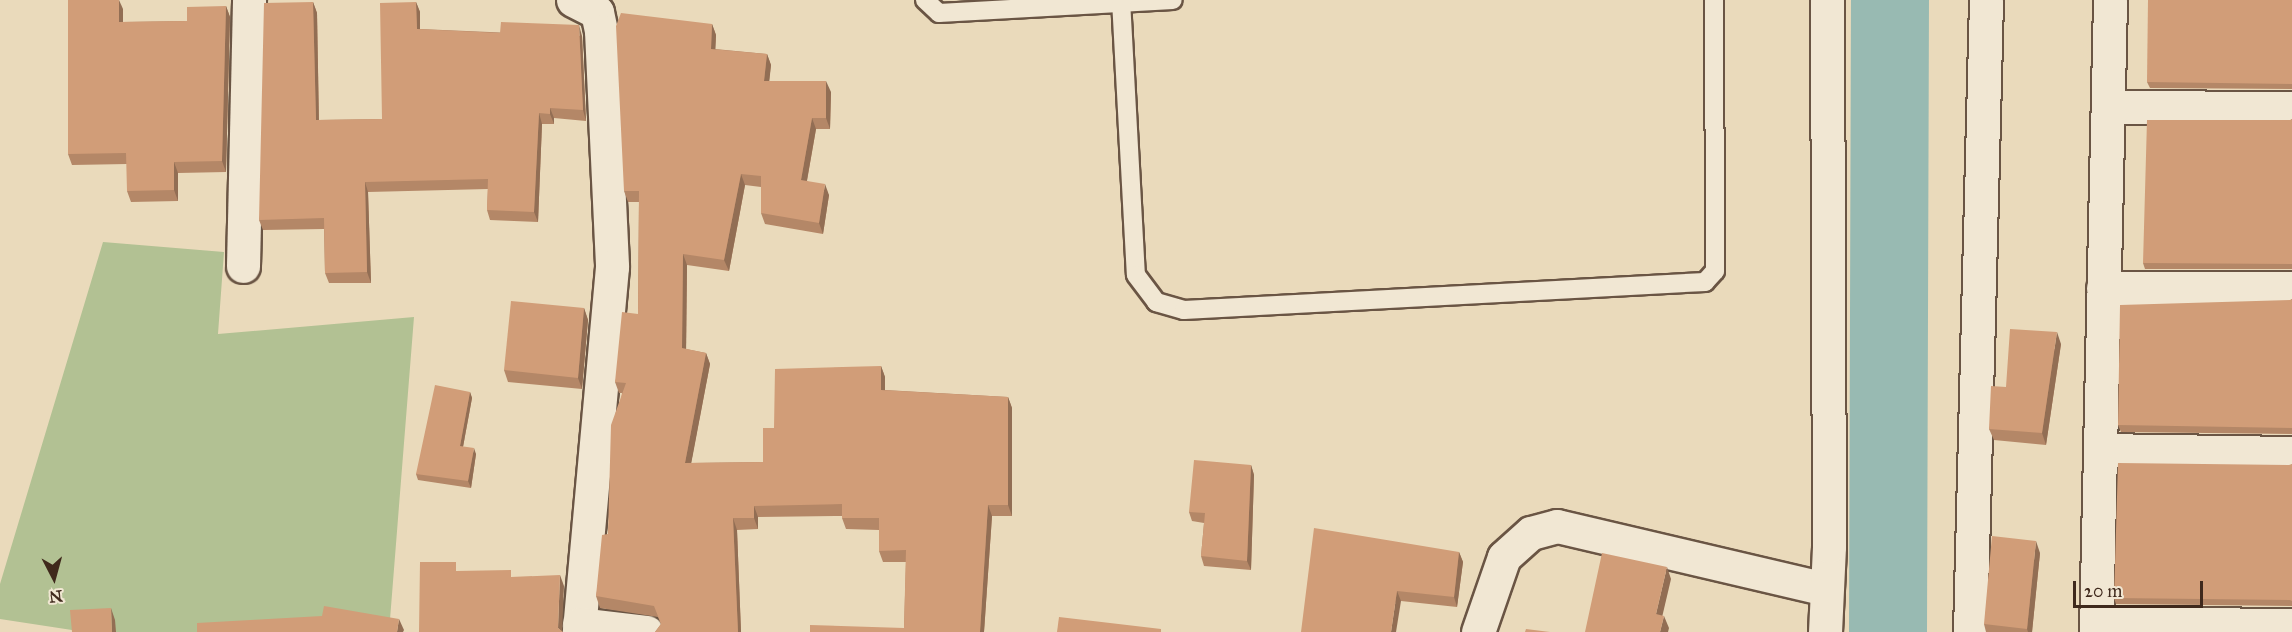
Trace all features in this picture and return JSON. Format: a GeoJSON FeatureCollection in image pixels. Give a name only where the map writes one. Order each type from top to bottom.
{"type":"FeatureCollection","features":[{"type":"Feature","properties":{"kind":"street"},"geometry":{"type":"LineString","coordinates":[[243,266],[249,0]]}},
{"type":"Feature","properties":{"kind":"street"},"geometry":{"type":"LineString","coordinates":[[573,0],[597,12],[601,31],[612,267],[579,628],[647,632]]}},
{"type":"Feature","properties":{"kind":"street"},"geometry":{"type":"LineString","coordinates":[[1825,632],[1827,0]]}},
{"type":"Feature","properties":{"kind":"street"},"geometry":{"type":"LineString","coordinates":[[1970,632],[1986,0]]}},
{"type":"Feature","properties":{"kind":"street"},"geometry":{"type":"LineString","coordinates":[[2110,0],[2096,627],[2292,625]]}},
{"type":"Feature","properties":{"kind":"street"},"geometry":{"type":"LineString","coordinates":[[2108,107],[2292,108]]}},
{"type":"Feature","properties":{"kind":"street"},"geometry":{"type":"LineString","coordinates":[[2103,288],[2292,288]]}},
{"type":"Feature","properties":{"kind":"street"},"geometry":{"type":"LineString","coordinates":[[2100,450],[2292,453]]}},
{"type":"Feature","properties":{"kind":"street"},"geometry":{"type":"LineString","coordinates":[[1478,632],[1504,557],[1531,533],[1557,526],[1826,589]]}},
{"type":"Feature","properties":{"kind":"lane"},"geometry":{"type":"LineString","coordinates":[[925,0],[939,13],[1173,0]]}},
{"type":"Feature","properties":{"kind":"lane"},"geometry":{"type":"LineString","coordinates":[[1122,2],[1136,275],[1156,302],[1184,310],[1705,282],[1714,271],[1714,0]]}},
{"type":"Feature","properties":{"kind":"green space"},"geometry":{"type":"Polygon","coordinates":[[[103,242],[224,252],[218,334],[414,317],[389,632],[85,632],[0,619],[0,584],[103,242]]]}},
{"type":"Feature","properties":{"kind":"building"},"geometry":{"type":"Polygon","coordinates":[[[68,0],[119,0],[119,22],[187,21],[187,7],[226,6],[222,161],[174,162],[174,190],[127,191],[126,153],[68,154],[68,0]]]}},
{"type":"Feature","properties":{"kind":"building"},"geometry":{"type":"Polygon","coordinates":[[[2148,0],[2292,0],[2292,84],[2147,82],[2148,0]]]}},
{"type":"Feature","properties":{"kind":"building"},"geometry":{"type":"Polygon","coordinates":[[[313,2],[316,120],[382,119],[380,3],[416,2],[417,29],[500,33],[501,22],[579,25],[583,110],[550,108],[550,114],[539,113],[534,212],[487,210],[488,179],[365,182],[367,272],[325,273],[324,218],[259,220],[264,3],[313,2]]]}},
{"type":"Feature","properties":{"kind":"building"},"geometry":{"type":"Polygon","coordinates":[[[621,13],[712,24],[711,49],[767,54],[764,81],[826,81],[826,118],[812,118],[801,180],[825,184],[819,223],[761,213],[761,176],[741,174],[724,260],[683,254],[682,348],[706,353],[685,463],[763,462],[763,428],[774,428],[775,369],[881,366],[881,390],[1008,397],[1008,505],[988,505],[980,632],[810,632],[810,625],[904,628],[906,550],[879,551],[879,518],[842,518],[842,504],[754,506],[754,518],[733,518],[738,632],[655,632],[661,624],[654,606],[596,596],[602,535],[608,534],[611,425],[626,383],[615,382],[622,312],[638,314],[639,191],[624,191],[616,26],[621,13]]]}},
{"type":"Feature","properties":{"kind":"building"},"geometry":{"type":"Polygon","coordinates":[[[2292,119],[2292,264],[2143,263],[2147,120],[2292,119]]]}},
{"type":"Feature","properties":{"kind":"building"},"geometry":{"type":"Polygon","coordinates":[[[2292,299],[2292,428],[2118,425],[2120,305],[2292,299]]]}},
{"type":"Feature","properties":{"kind":"building"},"geometry":{"type":"Polygon","coordinates":[[[511,301],[584,308],[578,378],[504,370],[511,301]]]}},
{"type":"Feature","properties":{"kind":"building"},"geometry":{"type":"Polygon","coordinates":[[[2010,329],[2057,332],[2042,433],[1989,429],[1991,386],[2006,387],[2010,329]]]}},
{"type":"Feature","properties":{"kind":"building"},"geometry":{"type":"Polygon","coordinates":[[[435,385],[470,392],[460,446],[474,448],[468,481],[416,474],[435,385]]]}},
{"type":"Feature","properties":{"kind":"building"},"geometry":{"type":"Polygon","coordinates":[[[1194,460],[1251,465],[1247,561],[1201,556],[1205,513],[1189,512],[1194,460]]]}},
{"type":"Feature","properties":{"kind":"building"},"geometry":{"type":"Polygon","coordinates":[[[2118,463],[2292,464],[2292,601],[2114,598],[2118,463]]]}},
{"type":"Feature","properties":{"kind":"building"},"geometry":{"type":"Polygon","coordinates":[[[1314,528],[1459,552],[1454,597],[1397,591],[1391,632],[1301,632],[1314,528]]]}},
{"type":"Feature","properties":{"kind":"building"},"geometry":{"type":"Polygon","coordinates":[[[1992,536],[2036,541],[2027,629],[1984,624],[1992,536]]]}},
{"type":"Feature","properties":{"kind":"building"},"geometry":{"type":"Polygon","coordinates":[[[1602,553],[1667,567],[1656,614],[1664,616],[1660,632],[1585,632],[1602,553]]]}},
{"type":"Feature","properties":{"kind":"building"},"geometry":{"type":"Polygon","coordinates":[[[420,562],[456,562],[456,571],[511,570],[511,577],[560,575],[558,628],[563,632],[419,632],[420,562]]]}},
{"type":"Feature","properties":{"kind":"building"},"geometry":{"type":"Polygon","coordinates":[[[324,606],[399,619],[397,632],[197,632],[197,623],[322,616],[324,606]]]}},
{"type":"Feature","properties":{"kind":"building"},"geometry":{"type":"Polygon","coordinates":[[[111,608],[112,632],[72,632],[70,610],[111,608]]]}},
{"type":"Feature","properties":{"kind":"building"},"geometry":{"type":"Polygon","coordinates":[[[1059,617],[1161,629],[1161,632],[1057,632],[1059,617]]]}},
{"type":"Feature","properties":{"kind":"building"},"geometry":{"type":"Polygon","coordinates":[[[1526,629],[1550,632],[1525,632],[1526,629]]]}},
{"type":"Feature","properties":{"kind":"waterway"},"geometry":{"type":"LineString","coordinates":[[1888,632],[1890,0]]}}]}
